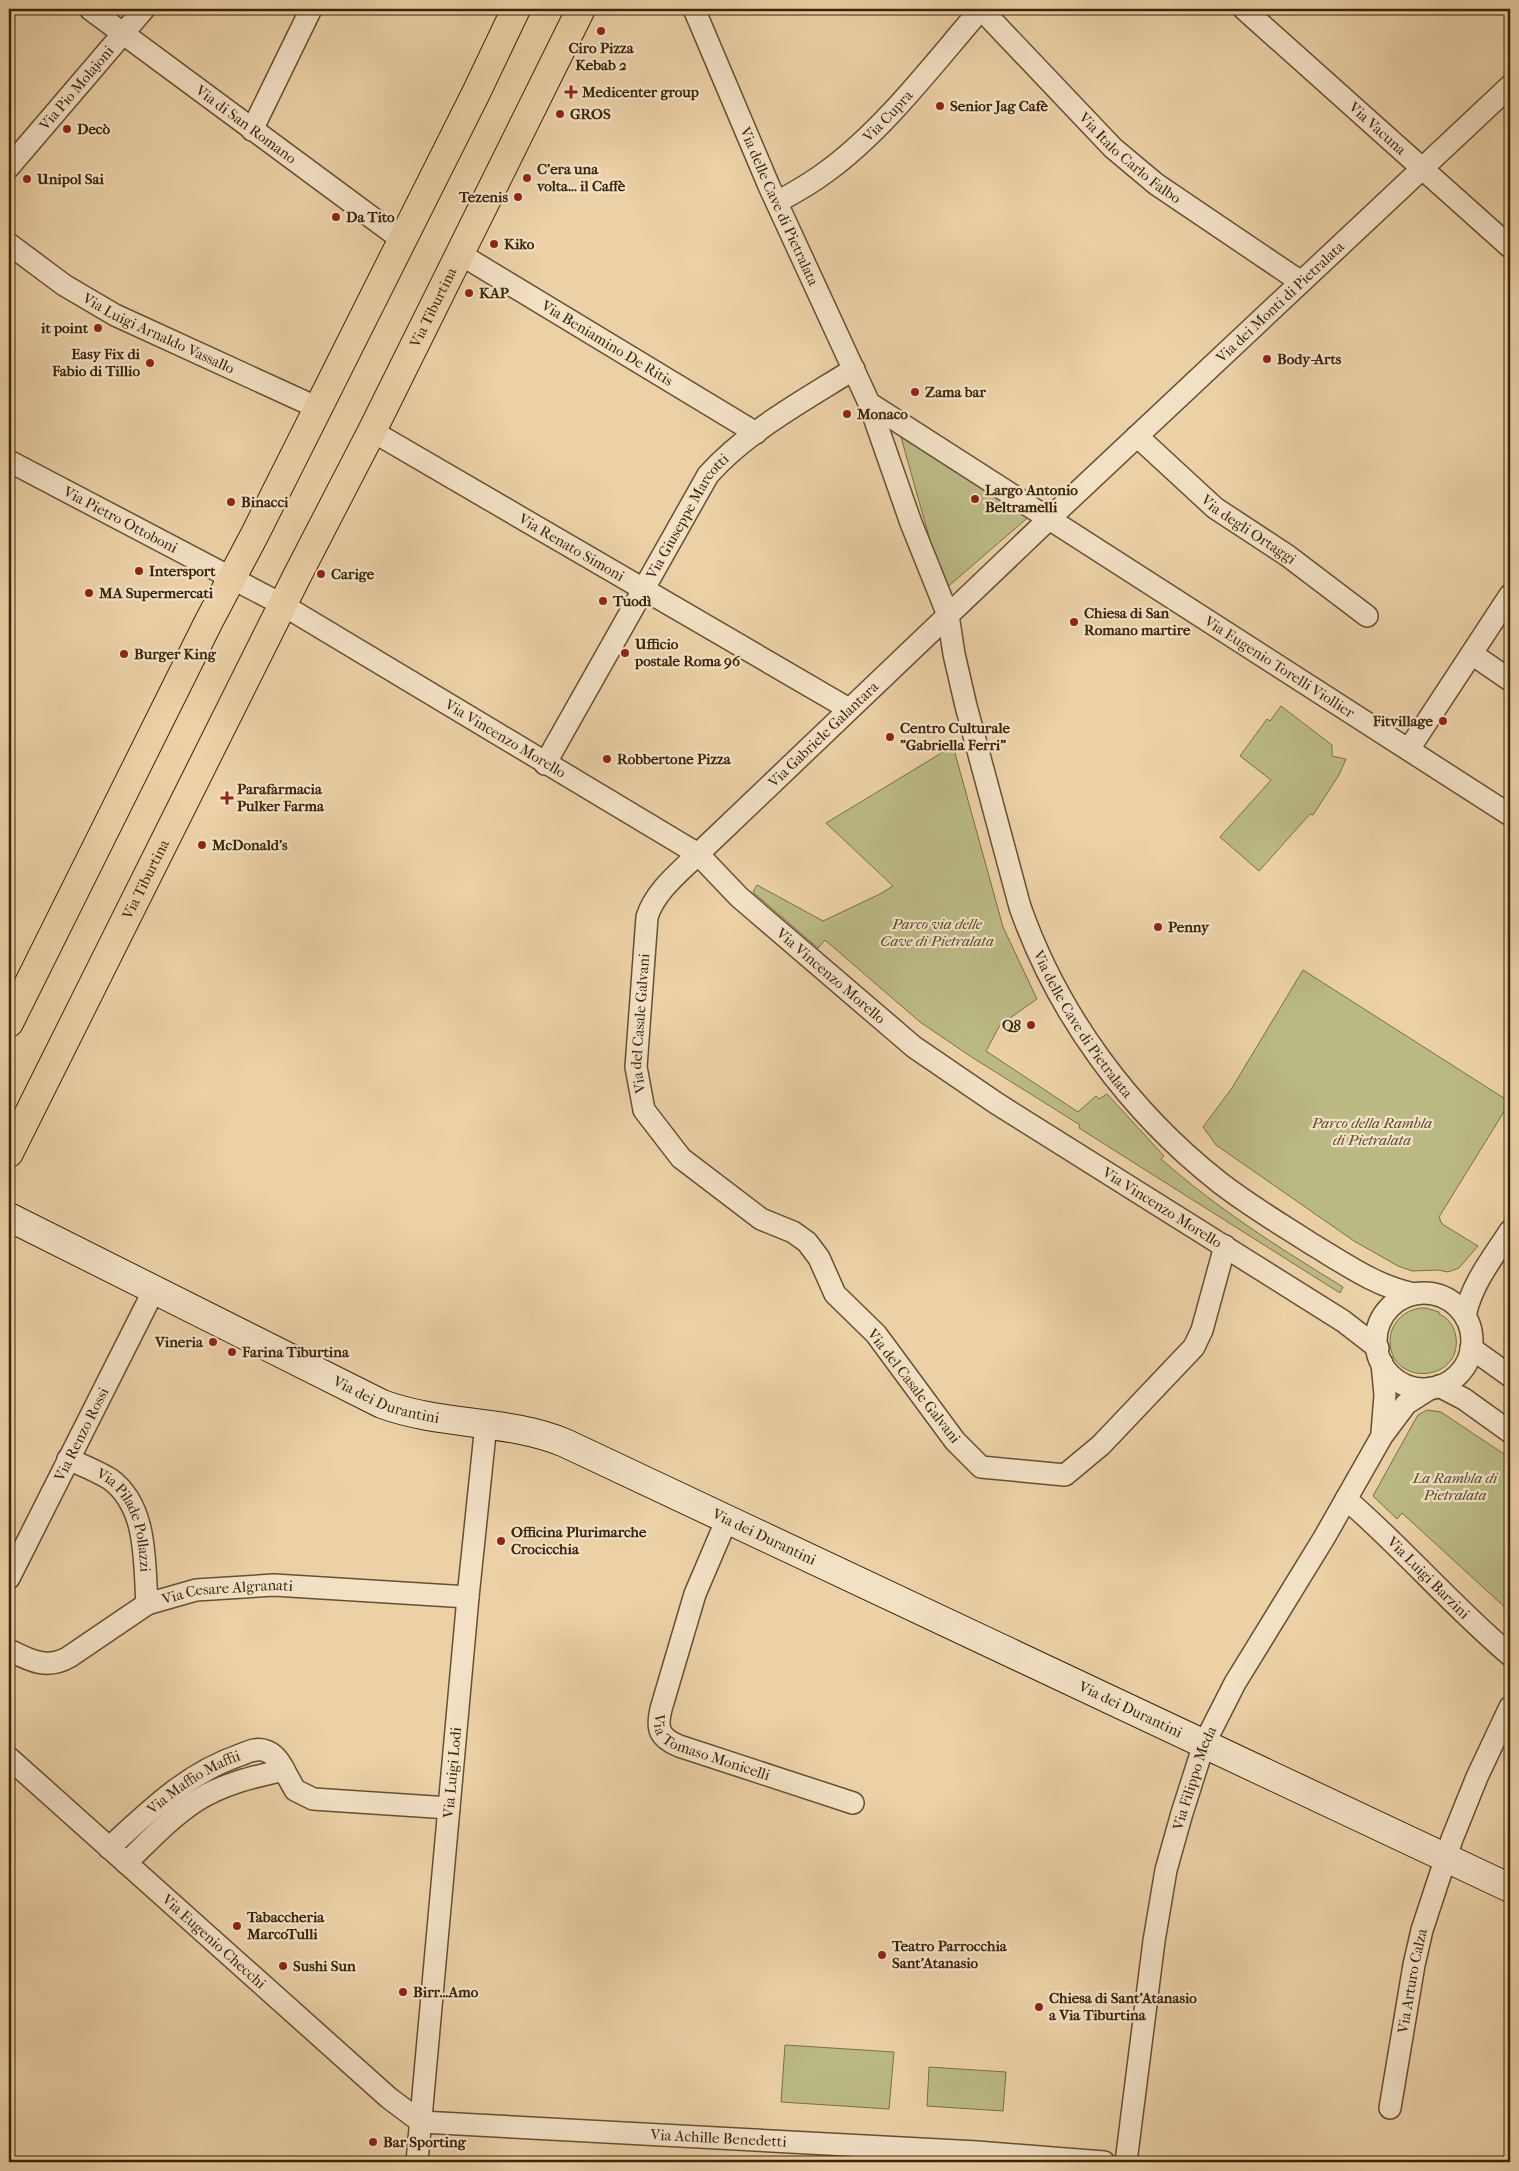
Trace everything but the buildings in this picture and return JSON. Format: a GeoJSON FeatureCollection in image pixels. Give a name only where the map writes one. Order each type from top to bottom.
{"type":"FeatureCollection","features":[{"type":"Feature","properties":{"kind":"main road"},"geometry":{"type":"LineString","coordinates":[[9,1023],[476,93],[516,9]]}},
{"type":"Feature","properties":{"kind":"main road","name":"Via Tiburtina"},"geometry":{"type":"LineString","coordinates":[[9,1153],[372,431],[581,9]]}},
{"type":"Feature","properties":{"kind":"street","name":"Via di San Romano"},"geometry":{"type":"LineString","coordinates":[[90,9],[402,239]]}},
{"type":"Feature","properties":{"kind":"street","name":"Via Pio Molajoni"},"geometry":{"type":"LineString","coordinates":[[9,166],[144,9]]}},
{"type":"Feature","properties":{"kind":"street"},"geometry":{"type":"LineString","coordinates":[[252,130],[311,9]]}},
{"type":"Feature","properties":{"kind":"street","name":"Via delle Cave di Pietralata"},"geometry":{"type":"LineString","coordinates":[[694,9],[776,202],[869,403]]}},
{"type":"Feature","properties":{"kind":"street","name":"Via Cupra"},"geometry":{"type":"LineString","coordinates":[[776,202],[828,171],[870,134],[909,93],[981,9]]}},
{"type":"Feature","properties":{"kind":"street","name":"Via Italo Carlo Falbo"},"geometry":{"type":"LineString","coordinates":[[981,9],[1113,148],[1156,184],[1301,282]]}},
{"type":"Feature","properties":{"kind":"street","name":"Via Vacuna"},"geometry":{"type":"LineString","coordinates":[[1244,9],[1510,247]]}},
{"type":"Feature","properties":{"kind":"street","name":"Via dei Monti di Pietralata"},"geometry":{"type":"LineString","coordinates":[[1050,518],[1510,86]]}},
{"type":"Feature","properties":{"kind":"street","name":"Via Luigi Arnaldo Vassallo"},"geometry":{"type":"LineString","coordinates":[[9,244],[75,292],[115,315],[318,408]]}},
{"type":"Feature","properties":{"kind":"street","name":"Via Beniamino De Ritis"},"geometry":{"type":"LineString","coordinates":[[460,254],[756,433]]}},
{"type":"Feature","properties":{"kind":"street","name":"Via Giuseppe Marcotti"},"geometry":{"type":"LineString","coordinates":[[545,764],[708,475],[720,462],[756,433],[854,369]]}},
{"type":"Feature","properties":{"kind":"street"},"geometry":{"type":"LineString","coordinates":[[869,403],[1050,518],[948,614],[911,523],[869,403]]}},
{"type":"Feature","properties":{"kind":"street","name":"Via Renato Simoni"},"geometry":{"type":"LineString","coordinates":[[372,431],[849,709]]}},
{"type":"Feature","properties":{"kind":"street","name":"Via degli Ortaggi"},"geometry":{"type":"LineString","coordinates":[[1137,436],[1215,508],[1288,556],[1367,616]]}},
{"type":"Feature","properties":{"kind":"street","name":"Via Pietro Ottoboni"},"geometry":{"type":"LineString","coordinates":[[9,461],[232,578]]}},
{"type":"Feature","properties":{"kind":"street","name":"Via Eugenio Torelli Viollier"},"geometry":{"type":"LineString","coordinates":[[1050,518],[1510,815]]}},
{"type":"Feature","properties":{"kind":"street"},"geometry":{"type":"LineString","coordinates":[[232,578],[283,605]]}},
{"type":"Feature","properties":{"kind":"street"},"geometry":{"type":"LineString","coordinates":[[1409,749],[1510,595]]}},
{"type":"Feature","properties":{"kind":"street","name":"Via Vincenzo Morello"},"geometry":{"type":"LineString","coordinates":[[283,605],[545,764],[698,854],[739,897],[914,1047],[996,1103],[1343,1321],[1380,1356]]}},
{"type":"Feature","properties":{"kind":"street","name":"Via delle Cave di Pietralata"},"geometry":{"type":"LineString","coordinates":[[948,614],[954,654],[966,706],[1023,915],[1031,937],[1060,995],[1100,1059],[1141,1110],[1188,1156],[1219,1182],[1292,1232],[1369,1279],[1395,1290],[1414,1294]]}},
{"type":"Feature","properties":{"kind":"street","name":"Via Gabriele Galantara"},"geometry":{"type":"LineString","coordinates":[[698,854],[948,614]]}},
{"type":"Feature","properties":{"kind":"street"},"geometry":{"type":"LineString","coordinates":[[1472,654],[1510,680]]}},
{"type":"Feature","properties":{"kind":"street","name":"Via del Casale Galvani"},"geometry":{"type":"LineString","coordinates":[[698,854],[659,894],[653,902],[647,917],[636,1067],[644,1110],[681,1158],[760,1219],[793,1232],[807,1242],[819,1258],[835,1294],[876,1334],[955,1441],[981,1467],[1065,1475],[1101,1445],[1194,1347],[1202,1330],[1225,1246]]}},
{"type":"Feature","properties":{"kind":"street","name":"Via dei Durantini"},"geometry":{"type":"LineString","coordinates":[[9,1217],[382,1404],[412,1414],[533,1432],[555,1439],[1510,1888]]}},
{"type":"Feature","properties":{"kind":"street"},"geometry":{"type":"LineString","coordinates":[[1465,1316],[1470,1295],[1480,1275],[1510,1232]]}},
{"type":"Feature","properties":{"kind":"street"},"geometry":{"type":"LineString","coordinates":[[1438,1295],[1455,1290],[1480,1275]]}},
{"type":"Feature","properties":{"kind":"street","name":"Via Renzo Rossi"},"geometry":{"type":"LineString","coordinates":[[9,1578],[154,1290]]}},
{"type":"Feature","properties":{"kind":"street"},"geometry":{"type":"LineString","coordinates":[[1435,1387],[1458,1375],[1466,1363],[1471,1348],[1471,1333],[1465,1316],[1458,1307],[1438,1295],[1430,1293],[1414,1294],[1399,1300],[1386,1311],[1378,1326],[1380,1356],[1388,1371],[1400,1382],[1416,1387],[1435,1387],[1464,1399],[1510,1432]]}},
{"type":"Feature","properties":{"kind":"street"},"geometry":{"type":"LineString","coordinates":[[1471,1348],[1510,1376]]}},
{"type":"Feature","properties":{"kind":"street","name":"Via Filippo Meda"},"geometry":{"type":"LineString","coordinates":[[1380,1356],[1386,1395],[1382,1436]]}},
{"type":"Feature","properties":{"kind":"street","name":"Via Filippo Meda"},"geometry":{"type":"LineString","coordinates":[[1126,2162],[1154,1941],[1166,1870],[1204,1744],[1228,1696],[1382,1436],[1406,1404],[1435,1387]]}},
{"type":"Feature","properties":{"kind":"street","name":"Via Luigi Lodi"},"geometry":{"type":"LineString","coordinates":[[417,2162],[468,1597],[486,1424]]}},
{"type":"Feature","properties":{"kind":"street","name":"Via Pilade Pollazzi"},"geometry":{"type":"LineString","coordinates":[[68,1459],[108,1478],[129,1499],[142,1537],[147,1604]]}},
{"type":"Feature","properties":{"kind":"street","name":"Via Luigi Barzini"},"geometry":{"type":"LineString","coordinates":[[1346,1499],[1510,1655]]}},
{"type":"Feature","properties":{"kind":"street","name":"Via Tomaso Monicelli"},"geometry":{"type":"LineString","coordinates":[[728,1519],[691,1605],[659,1715],[660,1733],[667,1741],[680,1746],[853,1803]]}},
{"type":"Feature","properties":{"kind":"street","name":"Via Cesare Algranati"},"geometry":{"type":"LineString","coordinates":[[9,1650],[36,1662],[57,1662],[69,1657],[147,1604],[196,1590],[274,1585],[468,1597]]}},
{"type":"Feature","properties":{"kind":"street","name":"Via Arturo Calza"},"geometry":{"type":"LineString","coordinates":[[1390,2108],[1422,1930],[1446,1858],[1477,1777],[1510,1707]]}},
{"type":"Feature","properties":{"kind":"street","name":"Via Maffio Maffii"},"geometry":{"type":"LineString","coordinates":[[109,1848],[173,1790],[226,1760],[249,1751],[261,1750],[275,1757],[296,1790],[313,1799],[449,1808]]}},
{"type":"Feature","properties":{"kind":"street","name":"Via Eugenio Checchi"},"geometry":{"type":"LineString","coordinates":[[9,1758],[390,2098],[421,2122]]}},
{"type":"Feature","properties":{"kind":"street","name":"Via Maffio Maffii"},"geometry":{"type":"LineString","coordinates":[[126,1863],[178,1815],[204,1796],[238,1781],[284,1770]]}},
{"type":"Feature","properties":{"kind":"street","name":"Via Achille Benedetti"},"geometry":{"type":"LineString","coordinates":[[421,2122],[967,2152],[1104,2162]]}},
{"type":"Feature","properties":{"kind":"green space"},"geometry":{"type":"Polygon","coordinates":[[[899,430],[1032,514],[944,590],[899,430]]]}},
{"type":"Feature","properties":{"kind":"green space"},"geometry":{"type":"Polygon","coordinates":[[[1281,706],[1332,745],[1332,756],[1346,759],[1339,775],[1313,815],[1310,814],[1259,871],[1220,837],[1271,780],[1240,756],[1267,719],[1270,721],[1281,706]]]}},
{"type":"Feature","properties":{"kind":"green space","name":"Parco via delle Cave di Pietralata"},"geometry":{"type":"Polygon","coordinates":[[[953,746],[1003,927],[1037,999],[1000,1025],[986,1051],[1078,1112],[1096,1096],[1099,1099],[1107,1094],[1164,1156],[1161,1159],[1183,1178],[1272,1242],[1343,1287],[1340,1293],[1079,1128],[1080,1125],[970,1056],[920,1022],[825,940],[818,948],[753,892],[757,885],[823,921],[893,886],[826,823],[953,746]]]}},
{"type":"Feature","properties":{"kind":"green space","name":"Parco della Rambla di Pietralata"},"geometry":{"type":"Polygon","coordinates":[[[1303,970],[1510,1102],[1439,1217],[1442,1224],[1478,1246],[1459,1268],[1448,1272],[1438,1270],[1412,1271],[1398,1266],[1354,1241],[1216,1145],[1203,1127],[1232,1088],[1303,970]]]}},
{"type":"Feature","properties":{"kind":"green space"},"geometry":{"type":"Polygon","coordinates":[[[1426,1308],[1439,1312],[1448,1320],[1454,1329],[1456,1337],[1455,1352],[1448,1364],[1438,1371],[1425,1374],[1412,1372],[1401,1366],[1393,1356],[1390,1341],[1393,1327],[1401,1317],[1413,1310],[1426,1308]]]}},
{"type":"Feature","properties":{"kind":"green space","name":"La Rambla di Pietralata"},"geometry":{"type":"Polygon","coordinates":[[[1427,1410],[1441,1412],[1510,1458],[1510,1612],[1402,1513],[1397,1519],[1373,1496],[1418,1415],[1427,1410]]]}},
{"type":"Feature","properties":{"kind":"green space"},"geometry":{"type":"Polygon","coordinates":[[[785,2045],[894,2052],[889,2109],[781,2102],[785,2045]]]}},
{"type":"Feature","properties":{"kind":"green space"},"geometry":{"type":"Polygon","coordinates":[[[929,2067],[1006,2072],[1003,2111],[927,2106],[929,2067]]]}},
{"type":"Feature","properties":{"kind":"place","name":"Ciro Pizza Kebab 2"},"geometry":{"type":"Point","coordinates":[601,31]}},
{"type":"Feature","properties":{"kind":"place","name":"Medicenter group"},"geometry":{"type":"Point","coordinates":[571,92]}},
{"type":"Feature","properties":{"kind":"place","name":"Senior Jag Cafè"},"geometry":{"type":"Point","coordinates":[940,106]}},
{"type":"Feature","properties":{"kind":"place","name":"GROS"},"geometry":{"type":"Point","coordinates":[560,114]}},
{"type":"Feature","properties":{"kind":"place","name":"Decò"},"geometry":{"type":"Point","coordinates":[67,129]}},
{"type":"Feature","properties":{"kind":"place","name":"C'era una volta... il Caffè"},"geometry":{"type":"Point","coordinates":[527,178]}},
{"type":"Feature","properties":{"kind":"place","name":"Unipol Sai"},"geometry":{"type":"Point","coordinates":[27,179]}},
{"type":"Feature","properties":{"kind":"place","name":"Tezenis"},"geometry":{"type":"Point","coordinates":[518,197]}},
{"type":"Feature","properties":{"kind":"place","name":"Da Tito"},"geometry":{"type":"Point","coordinates":[336,217]}},
{"type":"Feature","properties":{"kind":"place","name":"Kiko"},"geometry":{"type":"Point","coordinates":[494,244]}},
{"type":"Feature","properties":{"kind":"place","name":"KAP"},"geometry":{"type":"Point","coordinates":[469,293]}},
{"type":"Feature","properties":{"kind":"place","name":"it point"},"geometry":{"type":"Point","coordinates":[98,328]}},
{"type":"Feature","properties":{"kind":"place","name":"Body-Arts"},"geometry":{"type":"Point","coordinates":[1267,359]}},
{"type":"Feature","properties":{"kind":"place","name":"Easy Fix di Fabio di Tillio"},"geometry":{"type":"Point","coordinates":[150,363]}},
{"type":"Feature","properties":{"kind":"place","name":"Zama bar"},"geometry":{"type":"Point","coordinates":[915,392]}},
{"type":"Feature","properties":{"kind":"place","name":"Monaco"},"geometry":{"type":"Point","coordinates":[847,414]}},
{"type":"Feature","properties":{"kind":"place","name":"Largo Antonio Beltramelli"},"geometry":{"type":"Point","coordinates":[975,499]}},
{"type":"Feature","properties":{"kind":"place","name":"Binacci"},"geometry":{"type":"Point","coordinates":[231,502]}},
{"type":"Feature","properties":{"kind":"place","name":"Intersport"},"geometry":{"type":"Point","coordinates":[139,571]}},
{"type":"Feature","properties":{"kind":"place","name":"Carige"},"geometry":{"type":"Point","coordinates":[321,574]}},
{"type":"Feature","properties":{"kind":"place","name":"MA Supermercati"},"geometry":{"type":"Point","coordinates":[89,593]}},
{"type":"Feature","properties":{"kind":"place","name":"Tuodì"},"geometry":{"type":"Point","coordinates":[603,601]}},
{"type":"Feature","properties":{"kind":"place","name":"Chiesa di San Romano martire"},"geometry":{"type":"Point","coordinates":[1074,622]}},
{"type":"Feature","properties":{"kind":"place","name":"Ufficio postale Roma 96"},"geometry":{"type":"Point","coordinates":[625,653]}},
{"type":"Feature","properties":{"kind":"place","name":"Burger King"},"geometry":{"type":"Point","coordinates":[124,654]}},
{"type":"Feature","properties":{"kind":"place","name":"Fitvillage"},"geometry":{"type":"Point","coordinates":[1443,721]}},
{"type":"Feature","properties":{"kind":"place","name":"Centro Culturale \"Gabriella Ferri\""},"geometry":{"type":"Point","coordinates":[890,737]}},
{"type":"Feature","properties":{"kind":"place","name":"Robbertone Pizza"},"geometry":{"type":"Point","coordinates":[607,759]}},
{"type":"Feature","properties":{"kind":"place","name":"Parafarmacia Pulker Farma"},"geometry":{"type":"Point","coordinates":[227,798]}},
{"type":"Feature","properties":{"kind":"place","name":"McDonald's"},"geometry":{"type":"Point","coordinates":[202,845]}},
{"type":"Feature","properties":{"kind":"place","name":"Penny"},"geometry":{"type":"Point","coordinates":[1158,927]}},
{"type":"Feature","properties":{"kind":"place","name":"Q8"},"geometry":{"type":"Point","coordinates":[1031,1025]}},
{"type":"Feature","properties":{"kind":"place","name":"Vineria"},"geometry":{"type":"Point","coordinates":[213,1342]}},
{"type":"Feature","properties":{"kind":"place","name":"Farina Tiburtina"},"geometry":{"type":"Point","coordinates":[232,1352]}},
{"type":"Feature","properties":{"kind":"place","name":"Officina Plurimarche Crocicchia"},"geometry":{"type":"Point","coordinates":[501,1541]}},
{"type":"Feature","properties":{"kind":"place","name":"Tabaccheria MarcoTulli"},"geometry":{"type":"Point","coordinates":[237,1926]}},
{"type":"Feature","properties":{"kind":"place","name":"Teatro Parrocchia Sant'Atanasio"},"geometry":{"type":"Point","coordinates":[882,1955]}},
{"type":"Feature","properties":{"kind":"place","name":"Sushi Sun"},"geometry":{"type":"Point","coordinates":[283,1966]}},
{"type":"Feature","properties":{"kind":"place","name":"Birr...Amo"},"geometry":{"type":"Point","coordinates":[403,1992]}},
{"type":"Feature","properties":{"kind":"place","name":"Chiesa di Sant'Atanasio a Via Tiburtina"},"geometry":{"type":"Point","coordinates":[1039,2007]}},
{"type":"Feature","properties":{"kind":"place","name":"Bar Sporting"},"geometry":{"type":"Point","coordinates":[373,2142]}}]}
